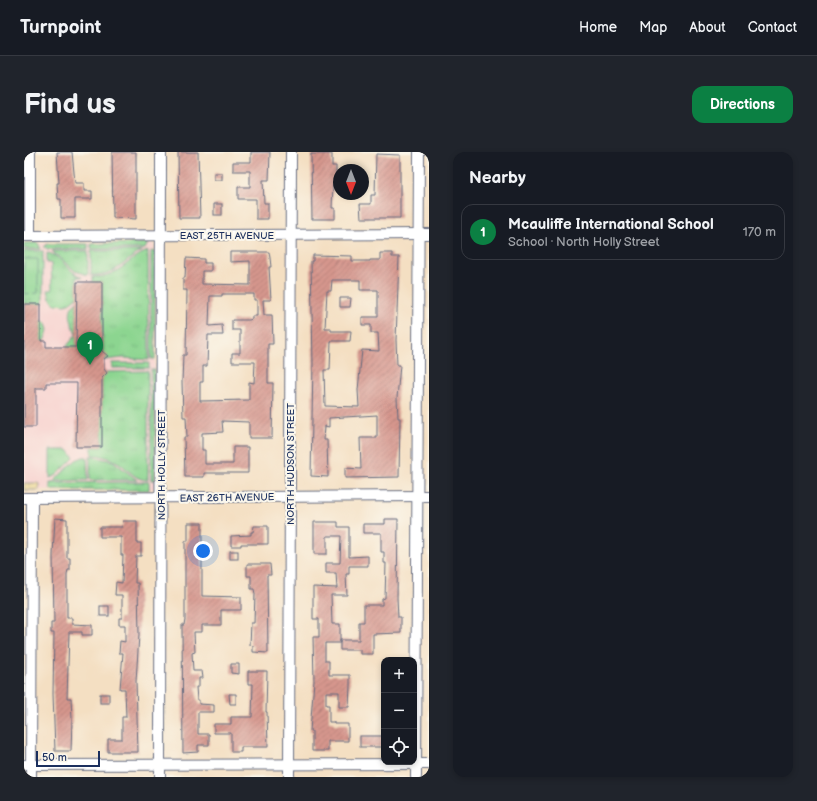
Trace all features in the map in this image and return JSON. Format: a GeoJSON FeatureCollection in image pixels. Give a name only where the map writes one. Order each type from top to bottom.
{"type":"FeatureCollection","features":[{"type":"Feature","properties":{"kind":"street"},"geometry":{"type":"LineString","coordinates":[[27,236],[30,152]]}},
{"type":"Feature","properties":{"kind":"street","name":"NORTH HOLLY STREET"},"geometry":{"type":"LineString","coordinates":[[160,152],[160,777]]}},
{"type":"Feature","properties":{"kind":"street","name":"NORTH HUDSON STREET"},"geometry":{"type":"LineString","coordinates":[[289,777],[291,152]]}},
{"type":"Feature","properties":{"kind":"street"},"geometry":{"type":"LineString","coordinates":[[417,730],[424,496],[424,234],[419,152]]}},
{"type":"Feature","properties":{"kind":"street","name":"EAST 25TH AVENUE"},"geometry":{"type":"LineString","coordinates":[[27,236],[424,234]]}},
{"type":"Feature","properties":{"kind":"street","name":"EAST 26TH AVENUE"},"geometry":{"type":"LineString","coordinates":[[28,498],[424,496]]}},
{"type":"Feature","properties":{"kind":"street"},"geometry":{"type":"LineString","coordinates":[[28,498],[28,765],[31,777]]}},
{"type":"Feature","properties":{"kind":"street"},"geometry":{"type":"LineString","coordinates":[[28,765],[381,764]]}},
{"type":"Feature","properties":{"kind":"street"},"geometry":{"type":"LineString","coordinates":[[417,764],[429,764]]}},
{"type":"Feature","properties":{"kind":"street"},"geometry":{"type":"LineString","coordinates":[[416,765],[416,777]]}},
{"type":"Feature","properties":{"kind":"shaded area"},"geometry":{"type":"Polygon","coordinates":[[[24,243],[150,243],[154,245],[156,483],[153,489],[24,490],[24,243]]]}},
{"type":"Feature","properties":{"kind":"green space"},"geometry":{"type":"Polygon","coordinates":[[[24,243],[38,243],[41,249],[24,249],[24,243]]]}},
{"type":"Feature","properties":{"kind":"green space"},"geometry":{"type":"Polygon","coordinates":[[[148,243],[145,249],[91,249],[91,244],[148,243]]]}},
{"type":"Feature","properties":{"kind":"green space"},"geometry":{"type":"Polygon","coordinates":[[[47,244],[88,244],[88,249],[48,249],[44,247],[47,244]]]}},
{"type":"Feature","properties":{"kind":"green space"},"geometry":{"type":"Polygon","coordinates":[[[24,251],[43,251],[43,304],[24,304],[24,251]]]}},
{"type":"Feature","properties":{"kind":"green space"},"geometry":{"type":"Polygon","coordinates":[[[52,251],[88,251],[88,275],[75,271],[52,251]]]}},
{"type":"Feature","properties":{"kind":"green space"},"geometry":{"type":"Polygon","coordinates":[[[91,251],[142,251],[114,270],[100,275],[91,275],[91,251]]]}},
{"type":"Feature","properties":{"kind":"green space"},"geometry":{"type":"Polygon","coordinates":[[[148,251],[149,360],[123,358],[104,360],[107,357],[102,353],[102,282],[93,282],[93,277],[103,276],[117,271],[134,258],[148,251]]]}},
{"type":"Feature","properties":{"kind":"green space"},"geometry":{"type":"Polygon","coordinates":[[[151,251],[155,252],[155,359],[151,359],[151,251]]]}},
{"type":"Feature","properties":{"kind":"green space"},"geometry":{"type":"Polygon","coordinates":[[[47,253],[56,256],[72,271],[82,277],[77,277],[77,297],[66,305],[55,304],[50,299],[48,290],[52,290],[51,263],[47,263],[47,253]]]}},
{"type":"Feature","properties":{"kind":"green space"},"geometry":{"type":"Polygon","coordinates":[[[24,259],[38,259],[38,293],[24,294],[24,259]]]}},
{"type":"Feature","properties":{"kind":"green space"},"geometry":{"type":"Polygon","coordinates":[[[77,301],[76,347],[66,347],[76,335],[70,313],[71,308],[77,301]]]}},
{"type":"Feature","properties":{"kind":"green space"},"geometry":{"type":"Polygon","coordinates":[[[41,320],[46,323],[48,330],[44,341],[41,341],[41,320]]]}},
{"type":"Feature","properties":{"kind":"green space"},"geometry":{"type":"Polygon","coordinates":[[[112,363],[149,363],[149,368],[112,368],[112,363]]]}},
{"type":"Feature","properties":{"kind":"green space"},"geometry":{"type":"Polygon","coordinates":[[[151,370],[155,370],[155,480],[151,480],[151,370]]]}},
{"type":"Feature","properties":{"kind":"green space"},"geometry":{"type":"Polygon","coordinates":[[[148,371],[148,480],[143,480],[113,460],[102,456],[92,455],[92,447],[102,447],[102,376],[106,374],[106,372],[148,371]]]}},
{"type":"Feature","properties":{"kind":"green space"},"geometry":{"type":"Polygon","coordinates":[[[50,450],[68,450],[74,458],[57,475],[50,478],[50,450]]]}},
{"type":"Feature","properties":{"kind":"green space"},"geometry":{"type":"Polygon","coordinates":[[[90,456],[113,461],[137,480],[90,480],[90,456]]]}},
{"type":"Feature","properties":{"kind":"green space"},"geometry":{"type":"Polygon","coordinates":[[[87,457],[88,480],[54,481],[76,460],[87,457]]]}},
{"type":"Feature","properties":{"kind":"green space"},"geometry":{"type":"Polygon","coordinates":[[[149,482],[149,490],[52,490],[50,488],[50,483],[149,482]]]}},
{"type":"Feature","properties":{"kind":"sand"},"geometry":{"type":"Polygon","coordinates":[[[24,483],[38,483],[39,490],[24,490],[24,483]]]}},
{"type":"Feature","properties":{"kind":"building"},"geometry":{"type":"Polygon","coordinates":[[[57,152],[72,152],[75,183],[84,183],[84,191],[92,191],[92,199],[75,199],[75,218],[61,218],[61,199],[58,199],[57,183],[59,183],[57,152]]]}},
{"type":"Feature","properties":{"kind":"building"},"geometry":{"type":"Polygon","coordinates":[[[112,152],[136,152],[136,219],[113,218],[112,152]]]}},
{"type":"Feature","properties":{"kind":"building"},"geometry":{"type":"Polygon","coordinates":[[[178,152],[198,152],[200,218],[179,218],[178,152]]]}},
{"type":"Feature","properties":{"kind":"building"},"geometry":{"type":"Polygon","coordinates":[[[251,152],[270,152],[269,180],[263,180],[264,203],[268,203],[268,219],[256,219],[256,199],[238,199],[238,187],[250,187],[250,171],[233,171],[233,162],[251,162],[251,152]]]}},
{"type":"Feature","properties":{"kind":"building"},"geometry":{"type":"Polygon","coordinates":[[[311,154],[332,154],[332,208],[335,208],[335,219],[312,219],[311,154]]]}},
{"type":"Feature","properties":{"kind":"building"},"geometry":{"type":"Polygon","coordinates":[[[376,154],[400,155],[400,218],[361,218],[360,204],[371,204],[371,195],[375,195],[376,154]]]}},
{"type":"Feature","properties":{"kind":"building"},"geometry":{"type":"Polygon","coordinates":[[[214,173],[222,173],[222,180],[214,180],[214,173]]]}},
{"type":"Feature","properties":{"kind":"building"},"geometry":{"type":"Polygon","coordinates":[[[214,204],[222,204],[222,215],[214,215],[214,204]]]}},
{"type":"Feature","properties":{"kind":"building"},"geometry":{"type":"Polygon","coordinates":[[[230,252],[269,252],[271,267],[269,267],[271,300],[263,300],[264,315],[272,315],[273,344],[268,344],[268,383],[273,383],[272,438],[249,438],[249,422],[222,421],[223,432],[202,433],[202,450],[205,450],[205,464],[233,464],[233,447],[248,447],[248,473],[204,473],[204,477],[185,477],[184,437],[187,437],[186,417],[183,417],[182,382],[183,355],[186,355],[187,290],[183,290],[183,278],[185,278],[186,258],[204,259],[204,263],[211,263],[211,271],[202,271],[202,284],[250,285],[250,261],[230,262],[230,252]],[[222,294],[222,296],[210,296],[209,326],[222,325],[223,335],[208,335],[207,366],[203,366],[203,382],[200,382],[200,401],[249,400],[249,382],[254,383],[255,362],[232,362],[232,353],[240,353],[240,330],[232,330],[232,320],[249,320],[252,319],[252,316],[257,316],[257,300],[254,300],[254,294],[222,294]]]}},
{"type":"Feature","properties":{"kind":"building"},"geometry":{"type":"Polygon","coordinates":[[[380,253],[392,253],[392,257],[399,257],[396,340],[397,365],[400,365],[397,398],[398,418],[400,418],[399,477],[345,478],[345,468],[361,469],[360,438],[377,438],[377,415],[329,418],[329,427],[325,426],[324,440],[327,440],[328,477],[311,476],[313,363],[311,261],[313,261],[313,255],[352,256],[352,261],[380,260],[380,253]],[[332,280],[331,291],[327,291],[325,328],[331,328],[331,331],[351,331],[350,341],[331,341],[330,370],[324,370],[325,406],[359,407],[358,390],[362,350],[379,351],[378,333],[371,333],[371,325],[362,325],[362,317],[378,317],[378,290],[360,290],[360,280],[332,280]]]}},
{"type":"Feature","properties":{"kind":"building"},"geometry":{"type":"Polygon","coordinates":[[[77,282],[102,282],[102,351],[108,356],[104,359],[104,369],[107,373],[102,378],[102,447],[76,447],[77,383],[46,383],[46,388],[36,388],[36,427],[24,427],[24,304],[41,304],[41,341],[46,341],[46,347],[76,347],[77,282]]]}},
{"type":"Feature","properties":{"kind":"building"},"geometry":{"type":"Polygon","coordinates":[[[340,298],[351,298],[350,307],[340,307],[340,298]]]}},
{"type":"Feature","properties":{"kind":"building"},"geometry":{"type":"Polygon","coordinates":[[[55,518],[67,519],[67,558],[70,558],[70,570],[68,570],[67,574],[67,618],[72,618],[72,624],[92,625],[92,635],[82,635],[82,632],[69,632],[67,698],[71,698],[71,751],[55,751],[53,694],[54,633],[51,633],[51,623],[54,623],[53,555],[55,518]]]}},
{"type":"Feature","properties":{"kind":"building"},"geometry":{"type":"Polygon","coordinates":[[[385,519],[398,519],[397,598],[398,617],[401,617],[401,633],[373,634],[373,654],[360,654],[360,650],[340,650],[340,640],[359,640],[359,622],[364,622],[364,605],[382,605],[382,599],[385,598],[386,563],[384,563],[384,552],[381,552],[381,533],[363,533],[363,524],[385,524],[385,519]]]}},
{"type":"Feature","properties":{"kind":"building"},"geometry":{"type":"Polygon","coordinates":[[[123,521],[137,521],[137,543],[141,543],[141,556],[136,556],[135,583],[138,583],[139,635],[136,681],[138,752],[108,752],[108,739],[122,739],[122,717],[126,717],[125,689],[120,689],[123,653],[119,653],[120,641],[125,642],[125,625],[119,625],[119,618],[122,618],[122,595],[115,595],[116,582],[122,583],[123,555],[121,555],[121,537],[100,537],[100,527],[122,527],[123,521]]]}},
{"type":"Feature","properties":{"kind":"building"},"geometry":{"type":"Polygon","coordinates":[[[314,522],[338,522],[338,527],[349,527],[349,557],[368,556],[368,566],[349,566],[349,574],[346,574],[347,595],[331,595],[332,624],[340,624],[340,643],[325,643],[325,661],[329,661],[329,675],[350,675],[350,685],[349,707],[339,707],[339,692],[326,692],[326,705],[329,705],[329,722],[334,722],[334,724],[348,724],[348,741],[328,741],[328,751],[312,751],[312,731],[310,731],[314,681],[313,637],[319,637],[319,619],[313,619],[313,587],[337,588],[336,573],[326,573],[326,563],[340,563],[341,536],[327,536],[327,554],[314,554],[314,522]]]}},
{"type":"Feature","properties":{"kind":"building"},"geometry":{"type":"Polygon","coordinates":[[[188,523],[202,523],[202,596],[241,597],[241,610],[221,610],[221,625],[202,625],[202,632],[194,632],[195,652],[192,653],[193,671],[202,671],[203,678],[199,678],[199,687],[196,687],[197,700],[199,700],[199,704],[214,705],[214,712],[198,712],[198,734],[209,734],[209,745],[198,745],[198,752],[183,753],[182,625],[184,625],[185,619],[185,541],[188,541],[188,523]]]}},
{"type":"Feature","properties":{"kind":"building"},"geometry":{"type":"Polygon","coordinates":[[[254,526],[268,526],[268,544],[241,544],[241,546],[231,546],[231,536],[251,535],[254,526]]]}},
{"type":"Feature","properties":{"kind":"building"},"geometry":{"type":"Polygon","coordinates":[[[230,551],[238,551],[238,559],[230,559],[230,551]]]}},
{"type":"Feature","properties":{"kind":"building"},"geometry":{"type":"Polygon","coordinates":[[[247,564],[270,564],[271,575],[267,575],[268,653],[253,652],[253,646],[250,645],[251,623],[254,623],[255,594],[254,589],[251,589],[251,576],[247,576],[247,564]]]}},
{"type":"Feature","properties":{"kind":"building"},"geometry":{"type":"Polygon","coordinates":[[[100,606],[109,606],[109,616],[100,616],[100,606]]]}},
{"type":"Feature","properties":{"kind":"building"},"geometry":{"type":"Polygon","coordinates":[[[231,664],[239,664],[239,674],[231,673],[231,664]]]}},
{"type":"Feature","properties":{"kind":"building"},"geometry":{"type":"Polygon","coordinates":[[[248,671],[267,671],[266,712],[268,747],[241,747],[241,752],[231,752],[231,733],[214,733],[214,724],[231,724],[231,717],[252,717],[253,684],[248,684],[248,671]]]}},
{"type":"Feature","properties":{"kind":"building"},"geometry":{"type":"Polygon","coordinates":[[[100,694],[109,694],[109,703],[100,703],[100,694]]]}},
{"type":"Feature","properties":{"kind":"building"},"geometry":{"type":"Polygon","coordinates":[[[229,694],[236,694],[236,704],[230,704],[229,694]]]}},
{"type":"Feature","properties":{"kind":"building"},"geometry":{"type":"Polygon","coordinates":[[[360,736],[381,736],[381,747],[360,747],[360,736]]]}},
{"type":"Feature","properties":{"kind":"place","name":"Mcauliffe International School"},"geometry":{"type":"Point","coordinates":[90,365]}}]}
